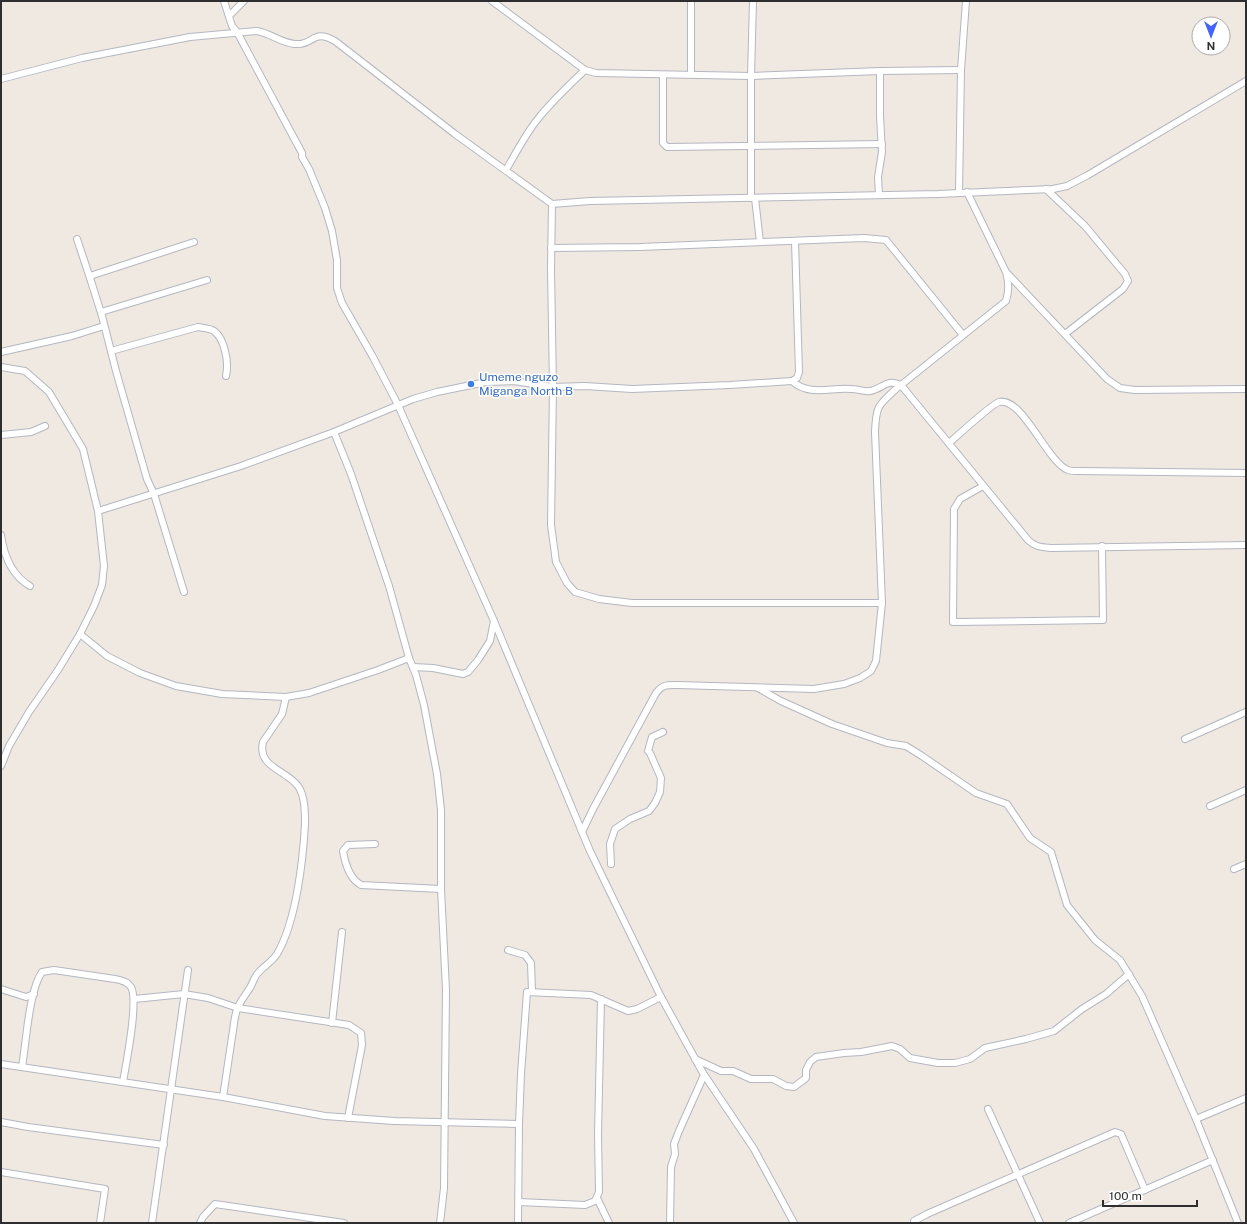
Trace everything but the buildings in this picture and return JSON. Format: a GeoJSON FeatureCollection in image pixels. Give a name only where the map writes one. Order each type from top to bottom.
{"type":"FeatureCollection","features":[{"type":"Feature","properties":{"kind":"street"},"geometry":{"type":"LineString","coordinates":[[224,1],[232,26],[237,32],[302,153],[302,157],[309,169],[325,208],[335,247],[338,271],[338,295],[398,405],[494,621],[531,714],[590,851],[661,997],[704,1075],[754,1149],[794,1223]]}},
{"type":"Feature","properties":{"kind":"street"},"geometry":{"type":"LineString","coordinates":[[230,16],[244,1]]}},
{"type":"Feature","properties":{"kind":"street"},"geometry":{"type":"LineString","coordinates":[[492,1],[585,70],[596,73],[751,76],[880,70],[961,70]]}},
{"type":"Feature","properties":{"kind":"street"},"geometry":{"type":"LineString","coordinates":[[691,1],[691,74]]}},
{"type":"Feature","properties":{"kind":"street"},"geometry":{"type":"LineString","coordinates":[[753,1],[751,76],[753,198],[760,242]]}},
{"type":"Feature","properties":{"kind":"street"},"geometry":{"type":"LineString","coordinates":[[958,192],[961,70],[966,1]]}},
{"type":"Feature","properties":{"kind":"street"},"geometry":{"type":"LineString","coordinates":[[1,79],[82,58],[190,37],[257,31],[282,41],[297,44],[320,36],[327,36],[336,41],[443,124],[506,170],[522,184],[552,204],[590,201],[1046,190],[1067,186],[1088,175],[1246,81]]}},
{"type":"Feature","properties":{"kind":"street"},"geometry":{"type":"LineString","coordinates":[[506,170],[522,140],[537,120],[585,70]]}},
{"type":"Feature","properties":{"kind":"street"},"geometry":{"type":"LineString","coordinates":[[879,195],[878,177],[882,144],[880,116],[880,70]]}},
{"type":"Feature","properties":{"kind":"street"},"geometry":{"type":"LineString","coordinates":[[663,75],[663,143],[668,147],[882,144]]}},
{"type":"Feature","properties":{"kind":"street"},"geometry":{"type":"LineString","coordinates":[[1046,190],[1085,226],[1125,274],[1128,281],[1123,289],[1064,334]]}},
{"type":"Feature","properties":{"kind":"street"},"geometry":{"type":"LineString","coordinates":[[582,832],[596,802],[660,687],[666,684],[814,689],[844,684],[860,678],[871,671],[876,661],[882,603],[875,432],[876,412],[879,405],[886,397],[1006,301],[1009,292],[1009,282],[1006,272],[967,192]]}},
{"type":"Feature","properties":{"kind":"street"},"geometry":{"type":"LineString","coordinates":[[552,204],[551,248],[553,387],[551,525],[556,562],[567,583],[575,592],[599,599],[632,603],[882,603]]}},
{"type":"Feature","properties":{"kind":"street"},"geometry":{"type":"LineString","coordinates":[[551,248],[640,247],[795,242],[864,238],[886,240],[963,335]]}},
{"type":"Feature","properties":{"kind":"street"},"geometry":{"type":"LineString","coordinates":[[77,239],[101,312],[147,479],[154,494],[184,592]]}},
{"type":"Feature","properties":{"kind":"street"},"geometry":{"type":"LineString","coordinates":[[90,278],[93,275],[194,242]]}},
{"type":"Feature","properties":{"kind":"street"},"geometry":{"type":"LineString","coordinates":[[98,511],[241,466],[334,432],[413,399],[437,392],[486,382],[514,381],[553,387],[585,386],[632,389],[792,381],[798,378],[799,372],[795,242]]}},
{"type":"Feature","properties":{"kind":"street"},"geometry":{"type":"LineString","coordinates":[[1006,272],[1108,379],[1120,388],[1135,390],[1246,389]]}},
{"type":"Feature","properties":{"kind":"street"},"geometry":{"type":"LineString","coordinates":[[101,312],[207,280]]}},
{"type":"Feature","properties":{"kind":"street"},"geometry":{"type":"LineString","coordinates":[[1,352],[72,336],[104,326]]}},
{"type":"Feature","properties":{"kind":"street"},"geometry":{"type":"LineString","coordinates":[[111,350],[198,327],[215,332],[221,339],[228,360],[226,376]]}},
{"type":"Feature","properties":{"kind":"street"},"geometry":{"type":"LineString","coordinates":[[1,368],[25,371],[50,392],[83,450],[98,511],[104,566],[99,596],[80,634],[58,670],[28,712],[9,746],[1,766]]}},
{"type":"Feature","properties":{"kind":"street"},"geometry":{"type":"LineString","coordinates":[[792,381],[805,389],[818,390],[852,389],[868,391],[891,382],[901,385],[1028,540],[1039,547],[1246,545]]}},
{"type":"Feature","properties":{"kind":"street"},"geometry":{"type":"LineString","coordinates":[[949,443],[999,402],[1007,403],[1019,410],[1053,457],[1067,470],[1246,473]]}},
{"type":"Feature","properties":{"kind":"street"},"geometry":{"type":"LineString","coordinates":[[1,435],[31,432],[45,426]]}},
{"type":"Feature","properties":{"kind":"street"},"geometry":{"type":"LineString","coordinates":[[334,432],[351,474],[389,586],[424,705],[437,774],[441,810],[446,990],[444,1188],[440,1223]]}},
{"type":"Feature","properties":{"kind":"street"},"geometry":{"type":"LineString","coordinates":[[983,486],[960,499],[954,509],[953,622],[1103,620],[1102,546]]}},
{"type":"Feature","properties":{"kind":"street"},"geometry":{"type":"LineString","coordinates":[[1,535],[3,550],[8,565],[23,582],[30,586]]}},
{"type":"Feature","properties":{"kind":"street"},"geometry":{"type":"LineString","coordinates":[[412,667],[433,668],[463,674],[468,672],[478,660],[490,641],[494,621]]}},
{"type":"Feature","properties":{"kind":"street"},"geometry":{"type":"LineString","coordinates":[[80,634],[107,656],[140,673],[160,681],[201,691],[222,694],[286,697],[309,693],[333,686],[409,658]]}},
{"type":"Feature","properties":{"kind":"street"},"geometry":{"type":"LineString","coordinates":[[756,687],[781,701],[832,724],[887,743],[906,746],[976,793],[1007,804],[1030,838],[1051,852],[1067,905],[1095,940],[1120,960],[1142,996],[1196,1119],[1238,1223]]}},
{"type":"Feature","properties":{"kind":"street"},"geometry":{"type":"LineString","coordinates":[[223,1096],[238,1008],[257,974],[273,960],[286,936],[291,923],[299,876],[304,841],[305,817],[302,796],[293,780],[274,768],[265,760],[262,752],[263,742],[282,714],[286,697]]}},
{"type":"Feature","properties":{"kind":"street"},"geometry":{"type":"LineString","coordinates":[[1184,739],[1246,712]]}},
{"type":"Feature","properties":{"kind":"street"},"geometry":{"type":"LineString","coordinates":[[611,864],[610,844],[616,829],[630,819],[649,811],[660,792],[661,778],[648,751],[652,738],[663,732]]}},
{"type":"Feature","properties":{"kind":"street"},"geometry":{"type":"LineString","coordinates":[[1210,806],[1246,790]]}},
{"type":"Feature","properties":{"kind":"street"},"geometry":{"type":"LineString","coordinates":[[375,844],[348,845],[343,851],[344,861],[355,881],[361,885],[442,889]]}},
{"type":"Feature","properties":{"kind":"street"},"geometry":{"type":"LineString","coordinates":[[1234,869],[1246,864]]}},
{"type":"Feature","properties":{"kind":"street"},"geometry":{"type":"LineString","coordinates":[[332,1022],[342,932]]}},
{"type":"Feature","properties":{"kind":"street"},"geometry":{"type":"LineString","coordinates":[[508,950],[528,957],[531,963],[532,992]]}},
{"type":"Feature","properties":{"kind":"street"},"geometry":{"type":"LineString","coordinates":[[22,1067],[31,1002],[42,972],[54,970],[124,981],[131,986],[133,991],[134,1006],[123,1082]]}},
{"type":"Feature","properties":{"kind":"street"},"geometry":{"type":"LineString","coordinates":[[152,1223],[188,970]]}},
{"type":"Feature","properties":{"kind":"street"},"geometry":{"type":"LineString","coordinates":[[695,1059],[721,1071],[733,1071],[751,1079],[773,1079],[786,1086],[794,1087],[806,1078],[806,1070],[810,1062],[816,1057],[861,1052],[892,1046],[900,1049],[910,1058],[938,1063],[955,1063],[970,1059],[985,1048],[1054,1031],[1082,1009],[1106,994],[1129,974]]}},
{"type":"Feature","properties":{"kind":"street"},"geometry":{"type":"LineString","coordinates":[[1,989],[26,997],[34,994]]}},
{"type":"Feature","properties":{"kind":"street"},"geometry":{"type":"LineString","coordinates":[[518,1223],[519,1124],[527,992],[583,995],[601,999],[624,1010],[631,1011],[661,997]]}},
{"type":"Feature","properties":{"kind":"street"},"geometry":{"type":"LineString","coordinates":[[134,999],[184,994],[208,998],[238,1008],[349,1025],[361,1033],[362,1045],[348,1118]]}},
{"type":"Feature","properties":{"kind":"street"},"geometry":{"type":"LineString","coordinates":[[519,1202],[585,1205],[593,1203],[597,1198],[599,1185],[598,1134],[601,999]]}},
{"type":"Feature","properties":{"kind":"street"},"geometry":{"type":"LineString","coordinates":[[1,1064],[223,1096],[325,1116],[394,1121],[519,1124]]}},
{"type":"Feature","properties":{"kind":"street"},"geometry":{"type":"LineString","coordinates":[[670,1223],[671,1167],[675,1154],[676,1140],[704,1075]]}},
{"type":"Feature","properties":{"kind":"street"},"geometry":{"type":"LineString","coordinates":[[1196,1119],[1246,1098]]}},
{"type":"Feature","properties":{"kind":"street"},"geometry":{"type":"LineString","coordinates":[[988,1109],[1040,1223]]}},
{"type":"Feature","properties":{"kind":"street"},"geometry":{"type":"LineString","coordinates":[[1,1122],[164,1145]]}},
{"type":"Feature","properties":{"kind":"street"},"geometry":{"type":"LineString","coordinates":[[914,1223],[914,1221],[927,1214],[1115,1132],[1121,1134],[1145,1190]]}},
{"type":"Feature","properties":{"kind":"street"},"geometry":{"type":"LineString","coordinates":[[1069,1223],[1213,1160]]}},
{"type":"Feature","properties":{"kind":"street"},"geometry":{"type":"LineString","coordinates":[[1,1172],[105,1189],[100,1223]]}},
{"type":"Feature","properties":{"kind":"street"},"geometry":{"type":"LineString","coordinates":[[597,1198],[609,1223]]}},
{"type":"Feature","properties":{"kind":"street"},"geometry":{"type":"LineString","coordinates":[[200,1223],[203,1217],[215,1204],[344,1223]]}},
{"type":"Feature","properties":{"kind":"place","name":"Umeme nguzo Miganga North B"},"geometry":{"type":"Point","coordinates":[471,384]}}]}
